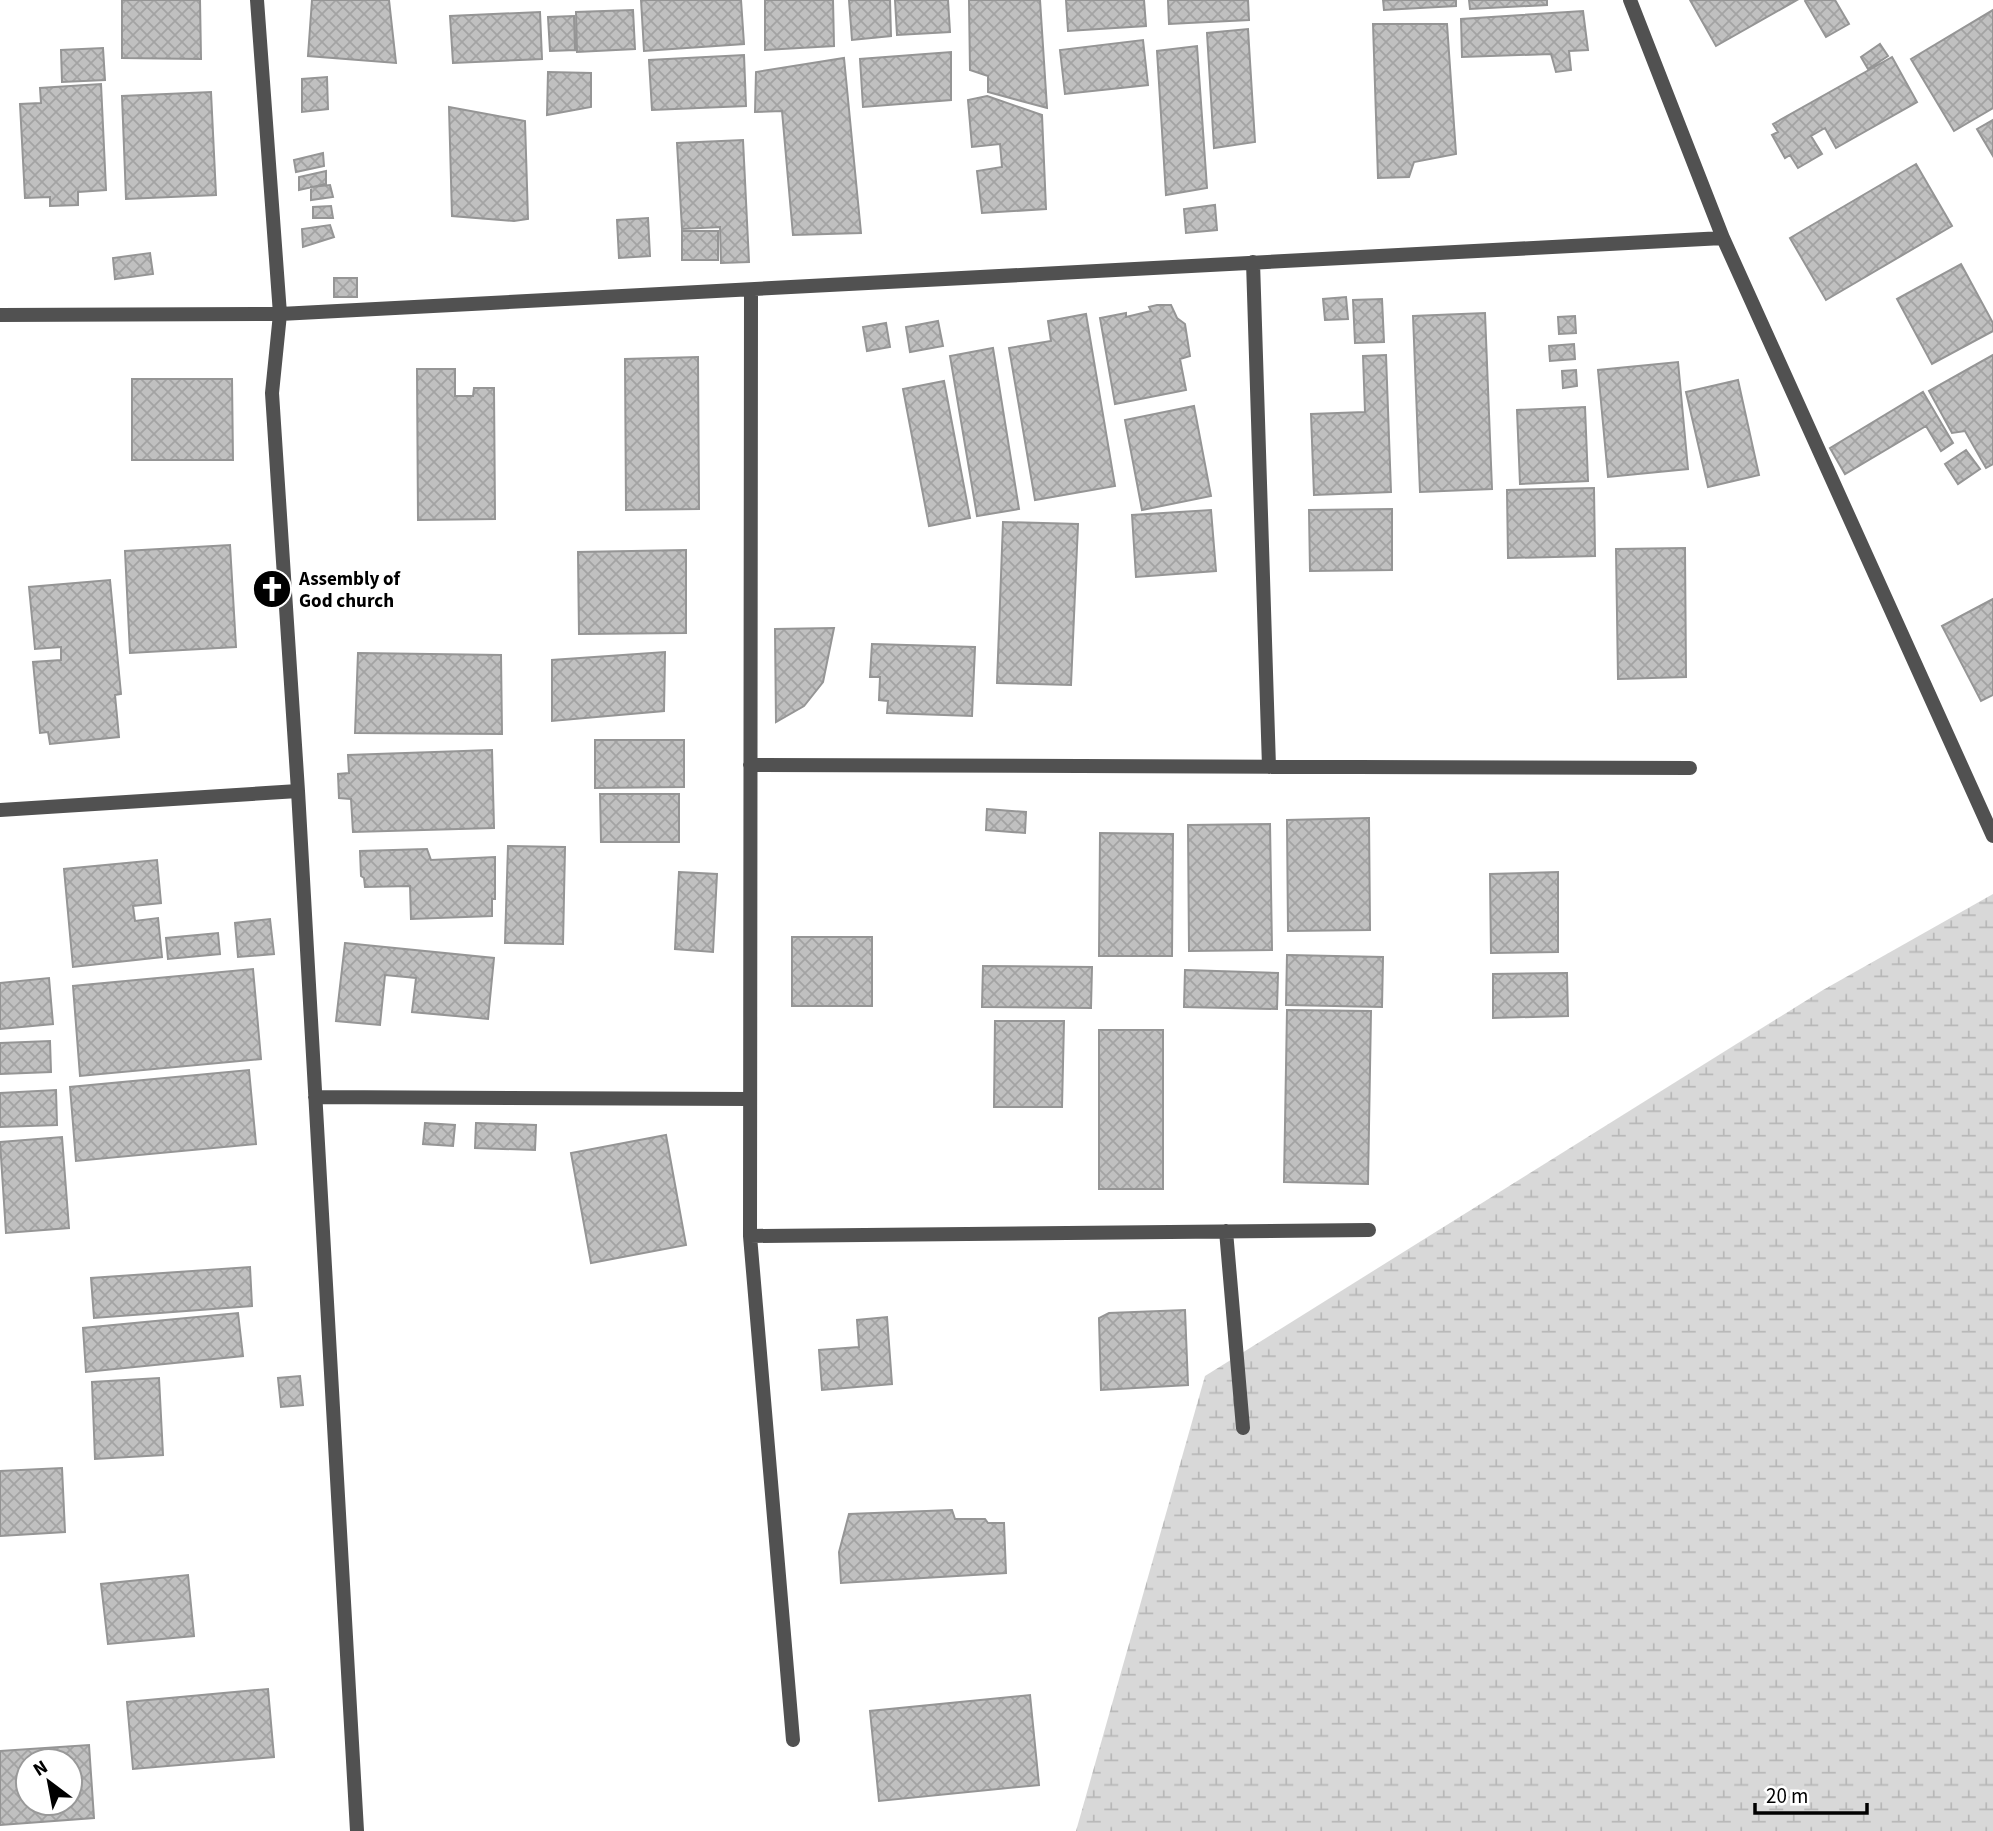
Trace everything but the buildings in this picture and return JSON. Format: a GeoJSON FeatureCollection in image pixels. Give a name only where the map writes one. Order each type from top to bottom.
{"type":"FeatureCollection","features":[{"type":"Feature","properties":{"kind":"street"},"geometry":{"type":"LineString","coordinates":[[257,0],[280,314],[272,393],[298,791],[357,1831]]}},
{"type":"Feature","properties":{"kind":"street"},"geometry":{"type":"LineString","coordinates":[[1630,0],[1723,238],[1993,836]]}},
{"type":"Feature","properties":{"kind":"street"},"geometry":{"type":"LineString","coordinates":[[0,315],[280,314],[1723,238]]}},
{"type":"Feature","properties":{"kind":"street"},"geometry":{"type":"LineString","coordinates":[[1253,262],[1269,767]]}},
{"type":"Feature","properties":{"kind":"street"},"geometry":{"type":"LineString","coordinates":[[751,290],[750,1236],[793,1740]]}},
{"type":"Feature","properties":{"kind":"street"},"geometry":{"type":"LineString","coordinates":[[750,765],[1690,768]]}},
{"type":"Feature","properties":{"kind":"street"},"geometry":{"type":"LineString","coordinates":[[0,810],[298,791]]}},
{"type":"Feature","properties":{"kind":"street"},"geometry":{"type":"LineString","coordinates":[[315,1097],[750,1099]]}},
{"type":"Feature","properties":{"kind":"street"},"geometry":{"type":"LineString","coordinates":[[750,1236],[1369,1230]]}},
{"type":"Feature","properties":{"kind":"street"},"geometry":{"type":"LineString","coordinates":[[1226,1231],[1243,1428]]}},
{"type":"Feature","properties":{"kind":"green space"},"geometry":{"type":"Polygon","coordinates":[[[1993,894],[1993,1831],[1076,1831],[1205,1376],[1823,990],[1993,894]]]}},
{"type":"Feature","properties":{"kind":"place","name":"Assembly of God church"},"geometry":{"type":"Point","coordinates":[272,589]}}]}
